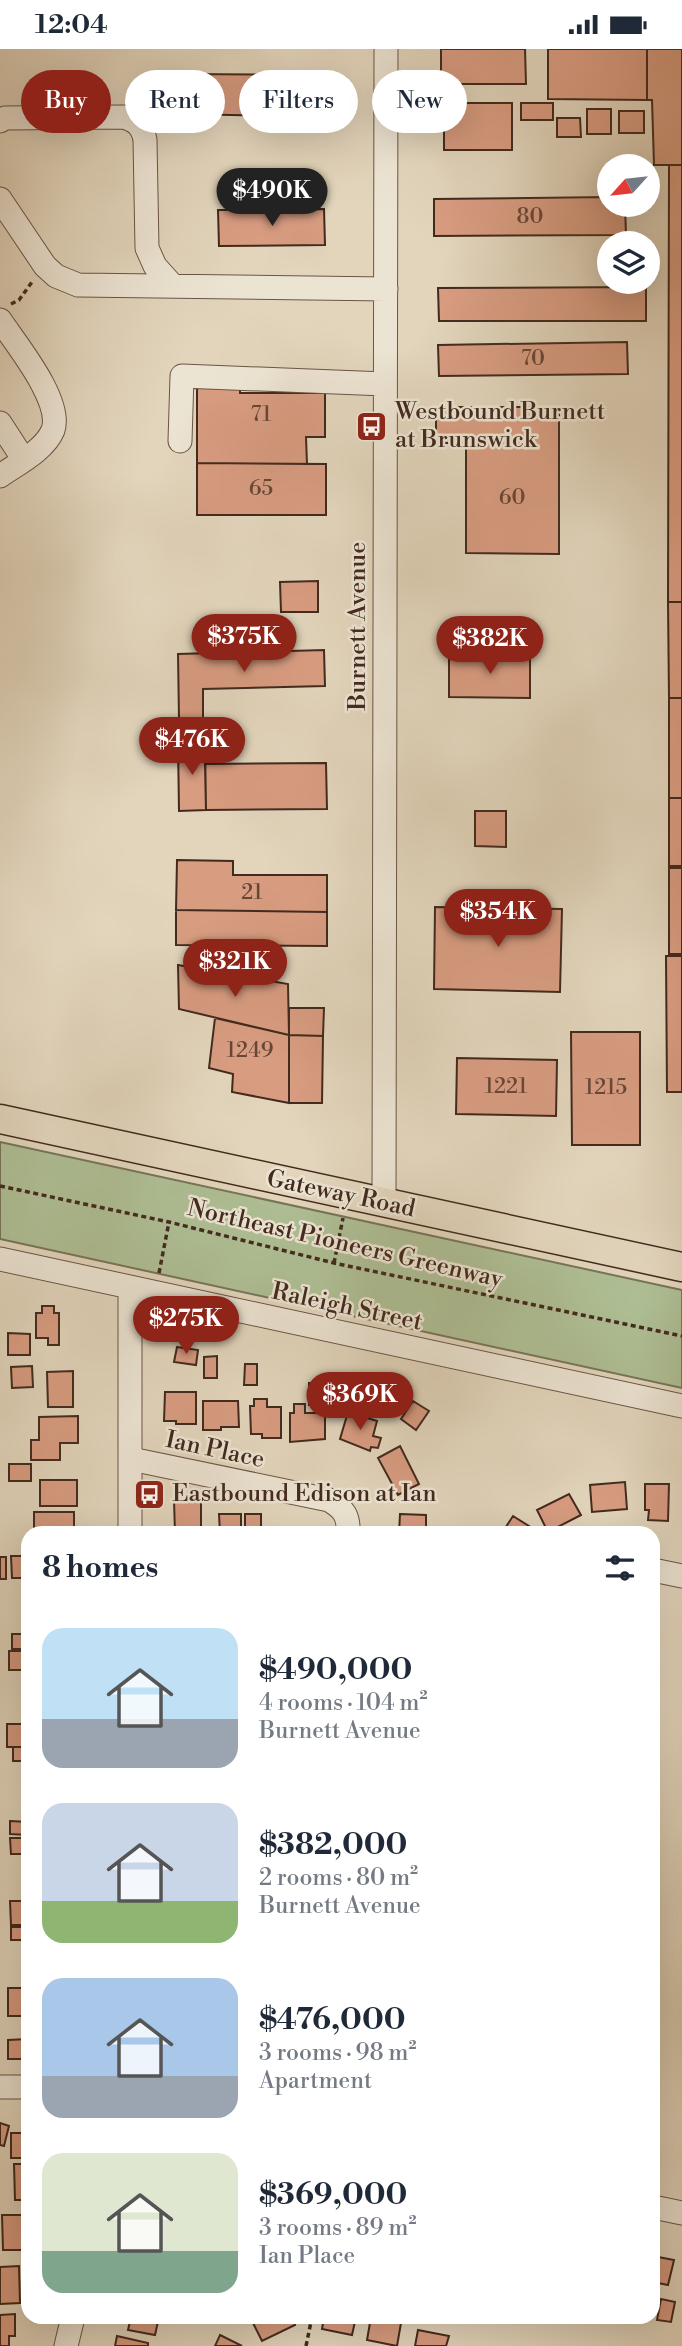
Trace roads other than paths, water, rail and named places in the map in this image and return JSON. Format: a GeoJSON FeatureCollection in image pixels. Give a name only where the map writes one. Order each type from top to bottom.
{"type":"FeatureCollection","features":[{"type":"Feature","properties":{"kind":"main road","name":"Gateway Road"},"geometry":{"type":"LineString","coordinates":[[0,1119],[682,1268]]}},
{"type":"Feature","properties":{"kind":"street","name":"Burnett Avenue"},"geometry":{"type":"LineString","coordinates":[[384,1203],[386,49]]}},
{"type":"Feature","properties":{"kind":"street"},"geometry":{"type":"LineString","coordinates":[[0,121],[5,118],[123,117],[138,123],[144,131],[145,140],[147,268],[142,278],[125,286]]}},
{"type":"Feature","properties":{"kind":"street"},"geometry":{"type":"LineString","coordinates":[[0,199],[41,261],[56,277],[78,285],[386,289]]}},
{"type":"Feature","properties":{"kind":"street"},"geometry":{"type":"LineString","coordinates":[[148,253],[155,266],[173,286]]}},
{"type":"Feature","properties":{"kind":"street"},"geometry":{"type":"LineString","coordinates":[[0,476],[37,451],[53,430],[54,406],[5,313]]}},
{"type":"Feature","properties":{"kind":"street"},"geometry":{"type":"LineString","coordinates":[[180,441],[182,376],[385,384]]}},
{"type":"Feature","properties":{"kind":"street"},"geometry":{"type":"LineString","coordinates":[[0,423],[24,460]]}},
{"type":"Feature","properties":{"kind":"street","name":"Raleigh Street"},"geometry":{"type":"LineString","coordinates":[[0,1259],[682,1406]]}},
{"type":"Feature","properties":{"kind":"street"},"geometry":{"type":"LineString","coordinates":[[130,1287],[130,1526]]}},
{"type":"Feature","properties":{"kind":"street","name":"Ian Place"},"geometry":{"type":"LineString","coordinates":[[131,1459],[329,1500],[343,1508],[348,1526]]}},
{"type":"Feature","properties":{"kind":"street"},"geometry":{"type":"LineString","coordinates":[[660,1571],[682,1576]]}},
{"type":"Feature","properties":{"kind":"street"},"geometry":{"type":"LineString","coordinates":[[0,2087],[21,2087]]}},
{"type":"Feature","properties":{"kind":"street"},"geometry":{"type":"LineString","coordinates":[[660,2208],[682,2213]]}},
{"type":"Feature","properties":{"kind":"street"},"geometry":{"type":"LineString","coordinates":[[66,2346],[71,2324]]}},
{"type":"Feature","properties":{"kind":"place","name":"Westbound Burnett at Brunswick"},"geometry":{"type":"Point","coordinates":[372,426]}},
{"type":"Feature","properties":{"kind":"place","name":"Eastbound Edison at Ian"},"geometry":{"type":"Point","coordinates":[149,1494]}}]}
